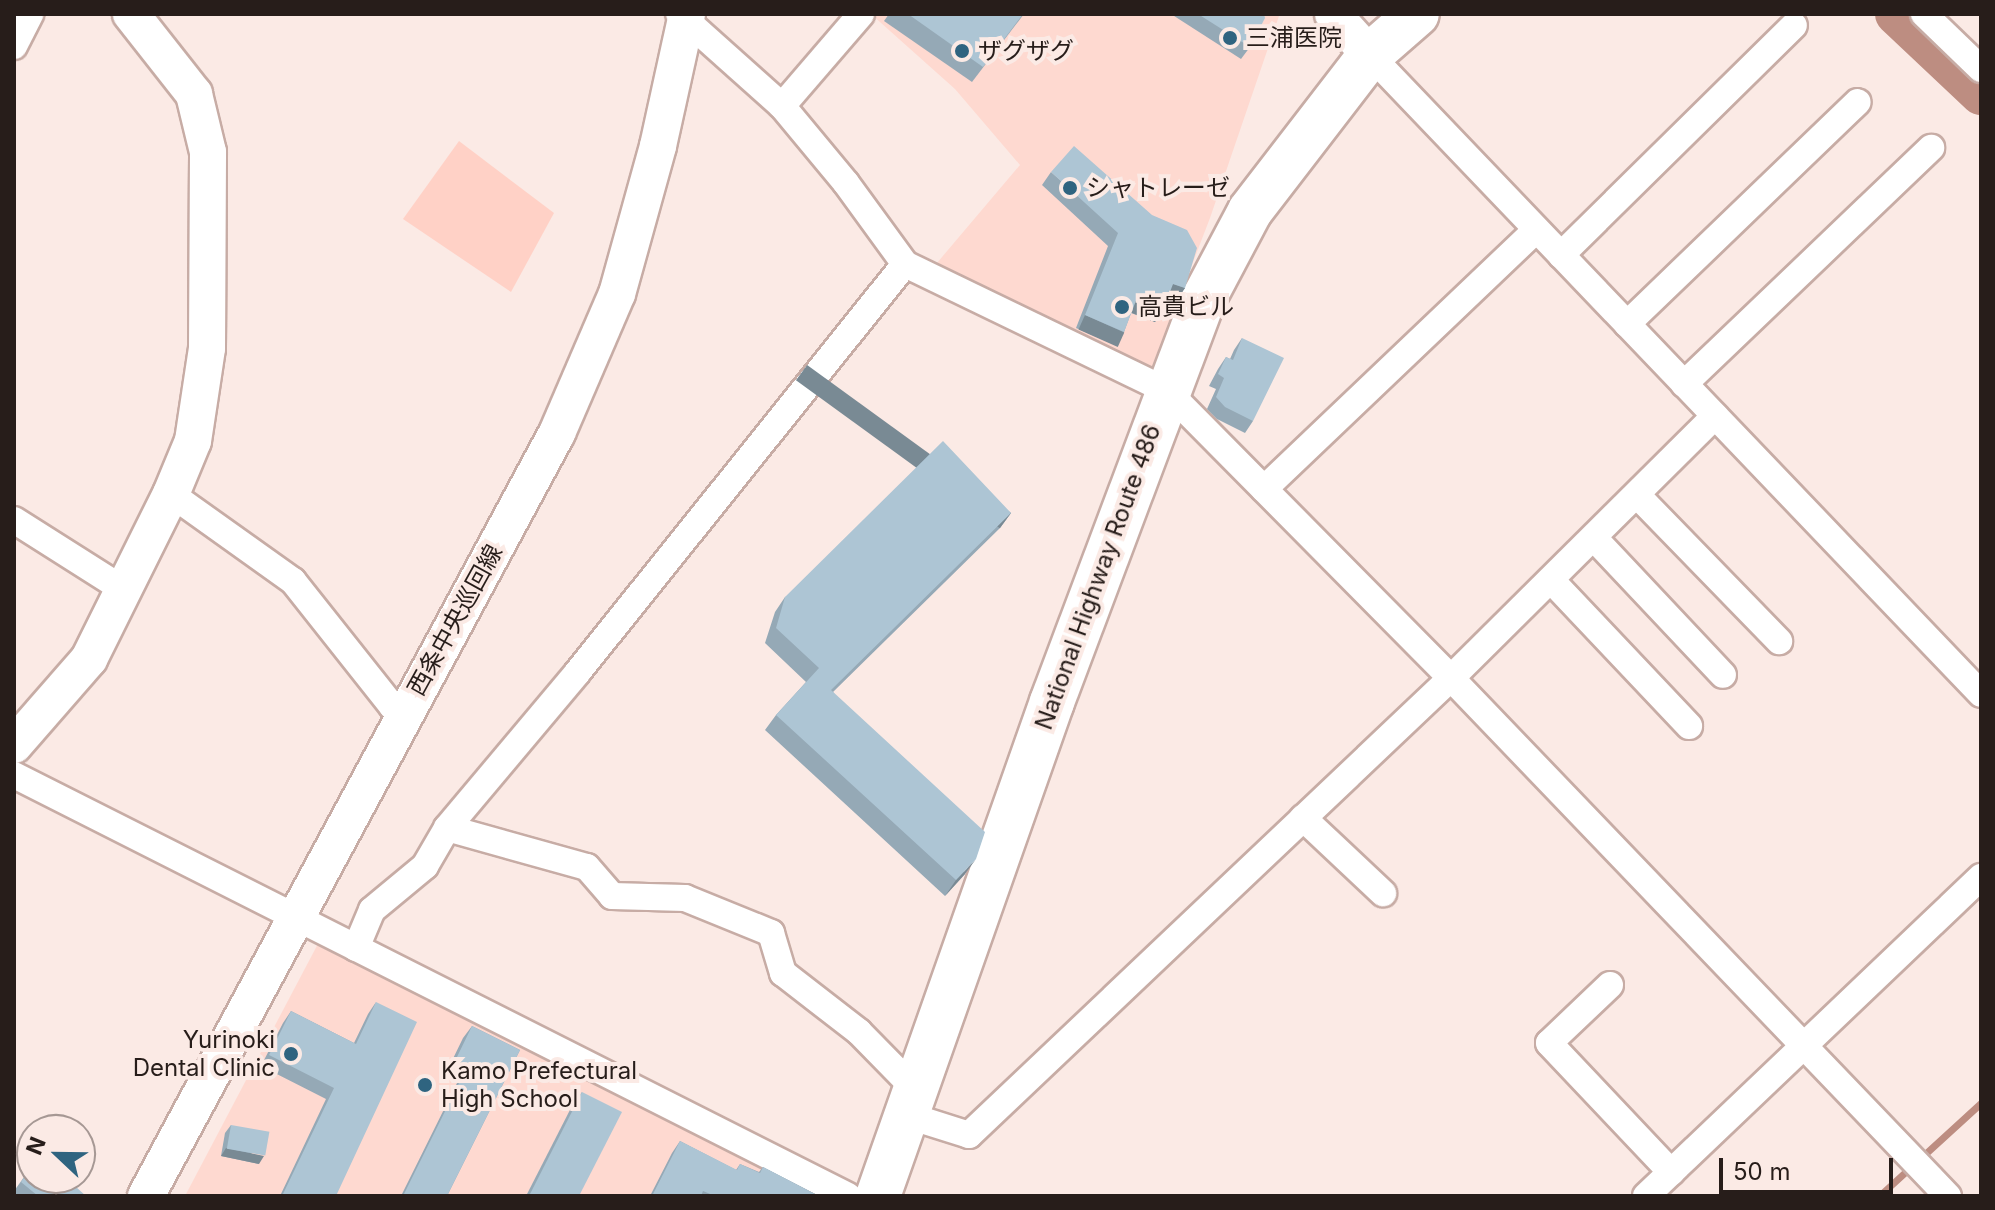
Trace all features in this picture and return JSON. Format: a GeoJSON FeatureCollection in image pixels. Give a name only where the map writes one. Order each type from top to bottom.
{"type":"FeatureCollection","features":[{"type":"Feature","properties":{"kind":"highway","name":"National Highway Route 486"},"geometry":{"type":"LineString","coordinates":[[878,1196],[1166,390],[1204,298],[1250,211],[1370,55],[1417,14]]}},
{"type":"Feature","properties":{"kind":"street"},"geometry":{"type":"LineString","coordinates":[[14,46],[30,14]]}},
{"type":"Feature","properties":{"kind":"street"},"geometry":{"type":"LineString","coordinates":[[14,745],[89,659],[121,588],[171,494],[193,441],[207,348],[208,152],[194,94],[131,14]]}},
{"type":"Feature","properties":{"kind":"street"},"geometry":{"type":"LineString","coordinates":[[782,106],[861,14]]}},
{"type":"Feature","properties":{"kind":"street"},"geometry":{"type":"LineString","coordinates":[[1333,14],[1684,384],[1977,682]]}},
{"type":"Feature","properties":{"kind":"street"},"geometry":{"type":"LineString","coordinates":[[684,16],[782,106],[846,183],[905,264],[1166,390],[1451,678],[1948,1196]]}},
{"type":"Feature","properties":{"kind":"street","name":"西条中央巡回線"},"geometry":{"type":"LineString","coordinates":[[146,1196],[557,433],[617,294],[658,146],[684,16]]}},
{"type":"Feature","properties":{"kind":"street"},"geometry":{"type":"LineString","coordinates":[[1937,18],[1981,69]]}},
{"type":"Feature","properties":{"kind":"street"},"geometry":{"type":"LineString","coordinates":[[1561,255],[1794,25]]}},
{"type":"Feature","properties":{"kind":"street"},"geometry":{"type":"LineString","coordinates":[[1627,324],[1858,102]]}},
{"type":"Feature","properties":{"kind":"street"},"geometry":{"type":"LineString","coordinates":[[1684,384],[1931,148]]}},
{"type":"Feature","properties":{"kind":"street"},"geometry":{"type":"LineString","coordinates":[[1264,489],[1536,230]]}},
{"type":"Feature","properties":{"kind":"street"},"geometry":{"type":"LineString","coordinates":[[356,948],[372,910],[425,866],[447,828],[577,673],[905,264]]}},
{"type":"Feature","properties":{"kind":"street"},"geometry":{"type":"LineString","coordinates":[[447,828],[587,867],[612,896],[685,898],[771,933],[783,973],[859,1032],[911,1103],[969,1135],[1451,678],[1715,416]]}},
{"type":"Feature","properties":{"kind":"street"},"geometry":{"type":"LineString","coordinates":[[171,494],[293,581],[392,706],[404,714]]}},
{"type":"Feature","properties":{"kind":"street"},"geometry":{"type":"LineString","coordinates":[[1637,495],[1779,641]]}},
{"type":"Feature","properties":{"kind":"street"},"geometry":{"type":"LineString","coordinates":[[14,520],[121,588]]}},
{"type":"Feature","properties":{"kind":"street"},"geometry":{"type":"LineString","coordinates":[[1594,538],[1723,675]]}},
{"type":"Feature","properties":{"kind":"street"},"geometry":{"type":"LineString","coordinates":[[1551,580],[1689,726]]}},
{"type":"Feature","properties":{"kind":"street"},"geometry":{"type":"LineString","coordinates":[[14,775],[848,1196]]}},
{"type":"Feature","properties":{"kind":"street"},"geometry":{"type":"LineString","coordinates":[[1303,818],[1383,893]]}},
{"type":"Feature","properties":{"kind":"street"},"geometry":{"type":"LineString","coordinates":[[1646,1196],[1981,877]]}},
{"type":"Feature","properties":{"kind":"street"},"geometry":{"type":"LineString","coordinates":[[1610,985],[1549,1043],[1671,1172]]}},
{"type":"Feature","properties":{"kind":"shaded area"},"geometry":{"type":"Polygon","coordinates":[[[871,14],[1288,14],[1279,16],[1210,218],[1150,374],[931,270],[1020,165],[955,89],[871,14]]]}},
{"type":"Feature","properties":{"kind":"shaded area"},"geometry":{"type":"Polygon","coordinates":[[[459,141],[554,213],[511,292],[403,219],[459,141]]]}},
{"type":"Feature","properties":{"kind":"shaded area","name":"Kamo Prefectural High School"},"geometry":{"type":"Polygon","coordinates":[[[320,940],[832,1196],[185,1196],[320,940]]]}},
{"type":"Feature","properties":{"kind":"building","name":"ザグザグ"},"geometry":{"type":"Polygon","coordinates":[[[908,14],[1023,14],[983,67],[908,14]]]}},
{"type":"Feature","properties":{"kind":"building"},"geometry":{"type":"Polygon","coordinates":[[[1198,14],[1264,14],[1265,18],[1250,47],[1198,14]]]}},
{"type":"Feature","properties":{"kind":"building"},"geometry":{"type":"Polygon","coordinates":[[[1074,146],[1152,215],[1187,230],[1197,248],[1185,288],[1173,284],[1164,308],[1137,298],[1124,332],[1085,315],[1118,233],[1051,172],[1074,146]]]}},
{"type":"Feature","properties":{"kind":"building"},"geometry":{"type":"Polygon","coordinates":[[[1242,338],[1284,358],[1253,421],[1225,407],[1216,397],[1224,378],[1218,374],[1226,357],[1233,360],[1242,338]]]}},
{"type":"Feature","properties":{"kind":"building"},"geometry":{"type":"Polygon","coordinates":[[[943,441],[1011,513],[831,690],[985,832],[976,859],[956,880],[776,715],[819,668],[776,628],[785,597],[943,441]]]}},
{"type":"Feature","properties":{"kind":"building"},"geometry":{"type":"Polygon","coordinates":[[[376,1002],[417,1022],[336,1196],[282,1196],[334,1088],[269,1055],[291,1011],[356,1044],[376,1002]]]}},
{"type":"Feature","properties":{"kind":"building"},"geometry":{"type":"Polygon","coordinates":[[[472,1026],[520,1050],[447,1196],[403,1196],[468,1065],[456,1059],[472,1026]]]}},
{"type":"Feature","properties":{"kind":"building"},"geometry":{"type":"Polygon","coordinates":[[[582,1092],[622,1112],[579,1196],[529,1196],[582,1092]]]}},
{"type":"Feature","properties":{"kind":"building"},"geometry":{"type":"Polygon","coordinates":[[[231,1125],[269,1132],[265,1155],[227,1149],[231,1125]]]}},
{"type":"Feature","properties":{"kind":"building"},"geometry":{"type":"Polygon","coordinates":[[[680,1141],[737,1170],[740,1164],[760,1173],[763,1167],[819,1196],[715,1196],[703,1191],[701,1196],[652,1196],[680,1141]]]}},
{"type":"Feature","properties":{"kind":"building"},"geometry":{"type":"Polygon","coordinates":[[[36,1194],[86,1196],[38,1196],[36,1194]]]}},
{"type":"Feature","properties":{"kind":"waterway"},"geometry":{"type":"LineString","coordinates":[[1896,14],[1981,94]]}},
{"type":"Feature","properties":{"kind":"waterway"},"geometry":{"type":"LineString","coordinates":[[1879,1196],[1981,1103]]}},
{"type":"Feature","properties":{"kind":"place","name":"三浦医院"},"geometry":{"type":"Point","coordinates":[1230,38]}},
{"type":"Feature","properties":{"kind":"place","name":"ザグザグ"},"geometry":{"type":"Point","coordinates":[962,51]}},
{"type":"Feature","properties":{"kind":"place","name":"シャトレーゼ"},"geometry":{"type":"Point","coordinates":[1070,188]}},
{"type":"Feature","properties":{"kind":"place","name":"高貴ビル"},"geometry":{"type":"Point","coordinates":[1122,307]}},
{"type":"Feature","properties":{"kind":"place","name":"Yurinoki Dental Clinic"},"geometry":{"type":"Point","coordinates":[291,1054]}},
{"type":"Feature","properties":{"kind":"place","name":"Kamo Prefectural High School"},"geometry":{"type":"Point","coordinates":[425,1085]}}]}
